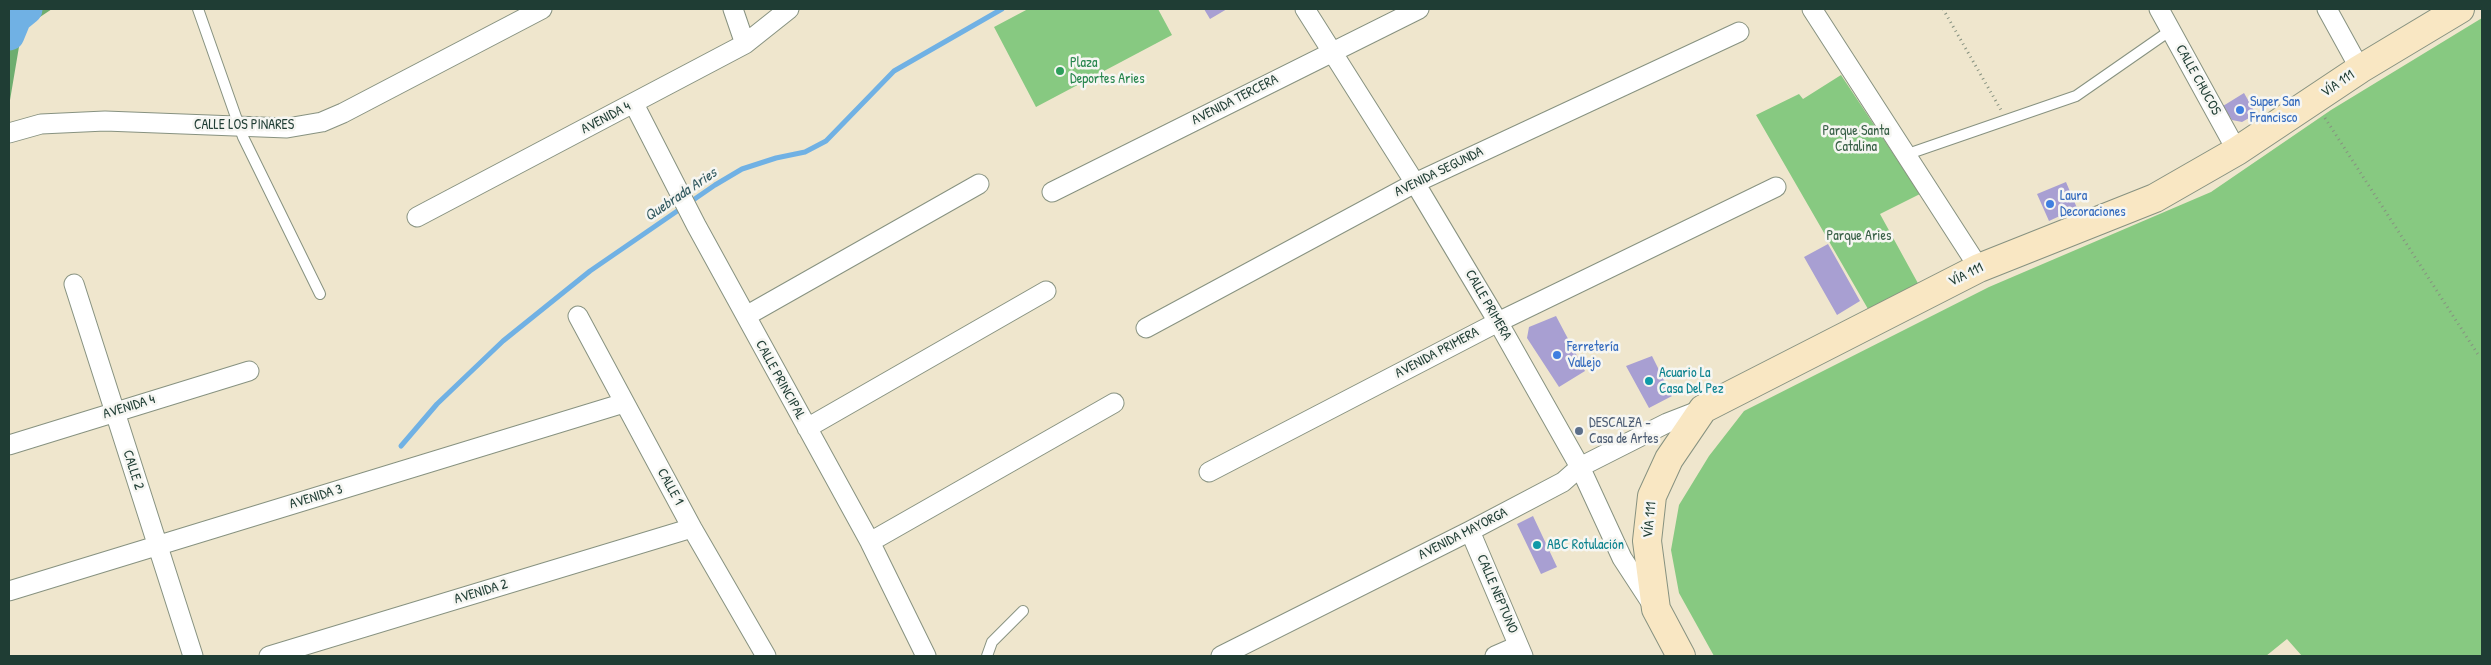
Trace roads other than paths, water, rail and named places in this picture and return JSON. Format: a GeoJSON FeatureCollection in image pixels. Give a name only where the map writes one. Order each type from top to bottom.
{"type":"FeatureCollection","features":[{"type":"Feature","properties":{"kind":"main road","name":"VÍA 111"},"geometry":{"type":"LineString","coordinates":[[1682,656],[1656,609],[1647,542],[1652,496],[1669,459],[1703,409],[1979,268],[2155,198],[2238,151],[2360,69],[2460,9]]}},
{"type":"Feature","properties":{"kind":"street","name":"CALLE LOS PINARES"},"geometry":{"type":"LineString","coordinates":[[9,132],[40,124],[105,121],[287,128],[322,122],[343,113],[542,9]]}},
{"type":"Feature","properties":{"kind":"street"},"geometry":{"type":"LineString","coordinates":[[733,9],[745,44]]}},
{"type":"Feature","properties":{"kind":"street","name":"AVENIDA 4"},"geometry":{"type":"LineString","coordinates":[[417,217],[745,44],[789,9]]}},
{"type":"Feature","properties":{"kind":"street","name":"CALLE PRIMERA"},"geometry":{"type":"LineString","coordinates":[[1305,9],[1415,183],[1498,322],[1580,467],[1622,558],[1656,609]]}},
{"type":"Feature","properties":{"kind":"street","name":"AVENIDA TERCERA"},"geometry":{"type":"LineString","coordinates":[[1052,192],[1419,9]]}},
{"type":"Feature","properties":{"kind":"street"},"geometry":{"type":"LineString","coordinates":[[1812,9],[1979,268]]}},
{"type":"Feature","properties":{"kind":"street","name":"CALLE CHUCOS"},"geometry":{"type":"LineString","coordinates":[[2159,9],[2238,151]]}},
{"type":"Feature","properties":{"kind":"street"},"geometry":{"type":"LineString","coordinates":[[2327,9],[2360,69]]}},
{"type":"Feature","properties":{"kind":"street","name":"AVENIDA SEGUNDA"},"geometry":{"type":"LineString","coordinates":[[1146,328],[1415,183],[1739,32]]}},
{"type":"Feature","properties":{"kind":"street","name":"CALLE PRINCIPAL"},"geometry":{"type":"LineString","coordinates":[[634,104],[696,225],[870,542],[926,656]]}},
{"type":"Feature","properties":{"kind":"street"},"geometry":{"type":"LineString","coordinates":[[746,316],[979,184]]}},
{"type":"Feature","properties":{"kind":"street","name":"AVENIDA PRIMERA"},"geometry":{"type":"LineString","coordinates":[[1209,472],[1498,322],[1776,187]]}},
{"type":"Feature","properties":{"kind":"street","name":"CALLE 2"},"geometry":{"type":"LineString","coordinates":[[74,284],[193,656]]}},
{"type":"Feature","properties":{"kind":"street"},"geometry":{"type":"LineString","coordinates":[[806,428],[1046,291]]}},
{"type":"Feature","properties":{"kind":"street","name":"CALLE 1"},"geometry":{"type":"LineString","coordinates":[[578,316],[762,655]]}},
{"type":"Feature","properties":{"kind":"street","name":"AVENIDA 4"},"geometry":{"type":"LineString","coordinates":[[9,445],[249,371]]}},
{"type":"Feature","properties":{"kind":"street","name":"AVENIDA 3"},"geometry":{"type":"LineString","coordinates":[[9,591],[624,403]]}},
{"type":"Feature","properties":{"kind":"street"},"geometry":{"type":"LineString","coordinates":[[870,542],[1114,403]]}},
{"type":"Feature","properties":{"kind":"street","name":"AVENIDA MAYORGA"},"geometry":{"type":"LineString","coordinates":[[1221,656],[1470,532],[1564,482],[1580,467],[1667,423],[1703,409]]}},
{"type":"Feature","properties":{"kind":"street","name":"AVENIDA 2"},"geometry":{"type":"LineString","coordinates":[[269,656],[692,528]]}},
{"type":"Feature","properties":{"kind":"street","name":"CALLE NEPTUNO"},"geometry":{"type":"LineString","coordinates":[[1470,532],[1521,651]]}},
{"type":"Feature","properties":{"kind":"street"},"geometry":{"type":"LineString","coordinates":[[1495,656],[1521,651]]}},
{"type":"Feature","properties":{"kind":"lane"},"geometry":{"type":"LineString","coordinates":[[198,9],[239,127],[320,294]]}},
{"type":"Feature","properties":{"kind":"lane"},"geometry":{"type":"LineString","coordinates":[[1905,154],[2076,96],[2171,30]]}},
{"type":"Feature","properties":{"kind":"lane"},"geometry":{"type":"LineString","coordinates":[[987,656],[992,642],[1023,611]]}},
{"type":"Feature","properties":{"kind":"waterway"},"geometry":{"type":"LineString","coordinates":[[9,35],[16,18],[27,9]]}},
{"type":"Feature","properties":{"kind":"waterway","name":"Quebrada Aries"},"geometry":{"type":"LineString","coordinates":[[401,446],[437,404],[503,341],[590,271],[715,185],[742,169],[776,158],[805,152],[826,141],[894,71],[1002,9]]}},
{"type":"Feature","properties":{"kind":"place","name":"Plaza Deportes Aries"},"geometry":{"type":"Point","coordinates":[1060,71]}},
{"type":"Feature","properties":{"kind":"place","name":"Super San Francisco"},"geometry":{"type":"Point","coordinates":[2240,110]}},
{"type":"Feature","properties":{"kind":"place","name":"Laura Decoraciones"},"geometry":{"type":"Point","coordinates":[2050,204]}},
{"type":"Feature","properties":{"kind":"place","name":"Ferretería Vallejo"},"geometry":{"type":"Point","coordinates":[1557,355]}},
{"type":"Feature","properties":{"kind":"place","name":"Acuario La Casa Del Pez"},"geometry":{"type":"Point","coordinates":[1649,381]}},
{"type":"Feature","properties":{"kind":"place","name":"DESCALZA - Casa de Artes"},"geometry":{"type":"Point","coordinates":[1579,431]}},
{"type":"Feature","properties":{"kind":"place","name":"ABC Rotulación"},"geometry":{"type":"Point","coordinates":[1537,545]}},
{"type":"Feature","properties":{"kind":"park label","name":"Parque Santa Catalina"},"geometry":{"type":"Point","coordinates":[1856,140]}},
{"type":"Feature","properties":{"kind":"park label","name":"Parque Aries"},"geometry":{"type":"Point","coordinates":[1859,236]}}]}
